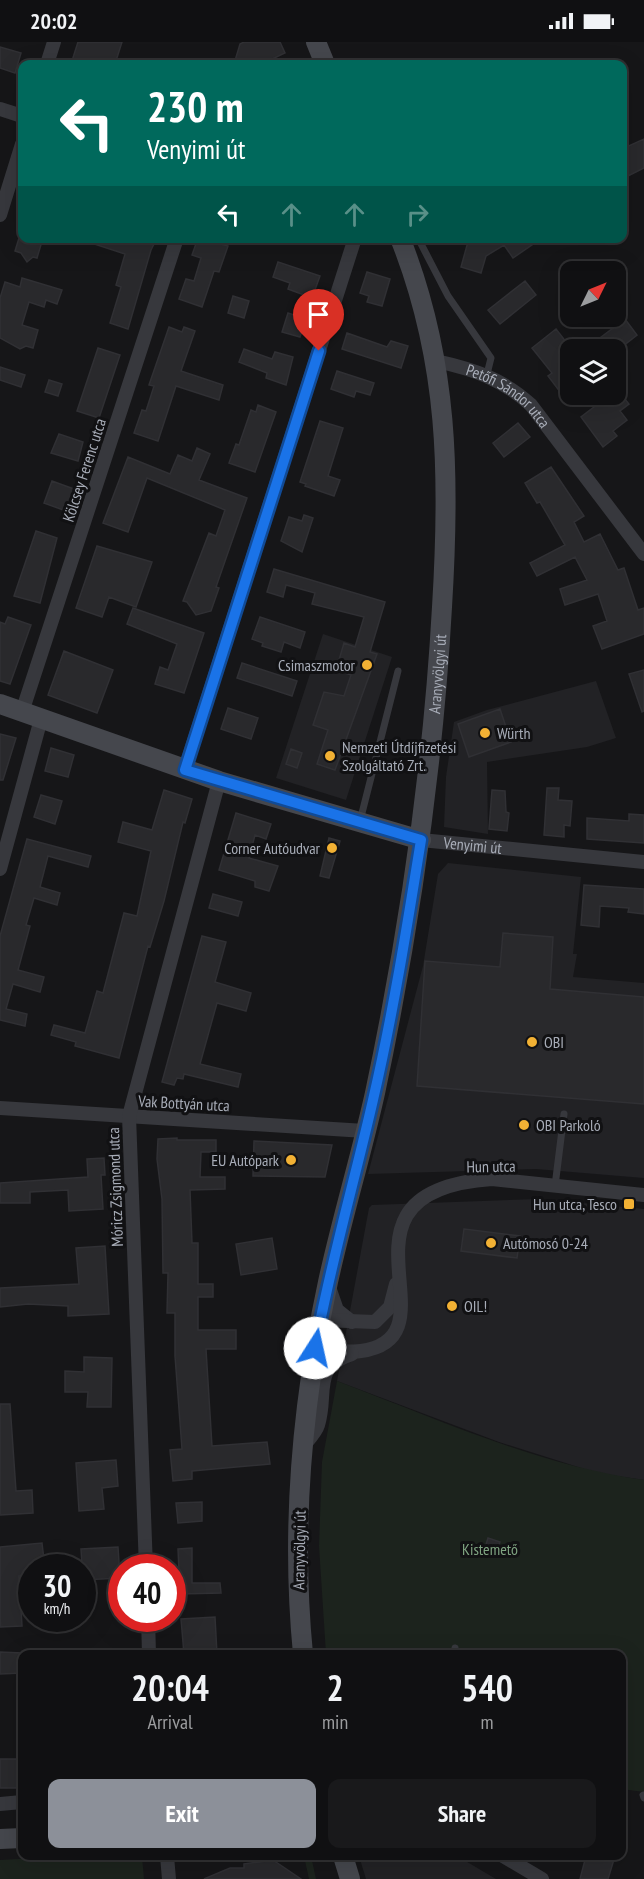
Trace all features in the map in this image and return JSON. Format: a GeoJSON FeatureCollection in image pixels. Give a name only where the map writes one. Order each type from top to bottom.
{"type":"FeatureCollection","features":[{"type":"Feature","properties":{"kind":"street"},"geometry":{"type":"LineString","coordinates":[[48,60],[54,42]]}},
{"type":"Feature","properties":{"kind":"street"},"geometry":{"type":"LineString","coordinates":[[316,42],[323,60]]}},
{"type":"Feature","properties":{"kind":"street"},"geometry":{"type":"LineString","coordinates":[[0,109],[18,115]]}},
{"type":"Feature","properties":{"kind":"street"},"geometry":{"type":"LineString","coordinates":[[0,215],[18,157]]}},
{"type":"Feature","properties":{"kind":"street","name":"Kölcsey Ferenc utca"},"geometry":{"type":"LineString","coordinates":[[21,712],[175,243]]}},
{"type":"Feature","properties":{"kind":"street"},"geometry":{"type":"LineString","coordinates":[[185,770],[353,243]]}},
{"type":"Feature","properties":{"kind":"street"},"geometry":{"type":"LineString","coordinates":[[402,243],[417,280],[436,361]]}},
{"type":"Feature","properties":{"kind":"street","name":"Petőfi Sándor utca"},"geometry":{"type":"LineString","coordinates":[[436,361],[487,374],[514,389],[531,405],[644,554]]}},
{"type":"Feature","properties":{"kind":"street","name":"Aranyvölgyi út"},"geometry":{"type":"LineString","coordinates":[[303,1650],[298,1579],[304,1445],[315,1348],[399,978],[421,840],[439,675],[445,563],[446,453],[436,361]]}},
{"type":"Feature","properties":{"kind":"street","name":"Venyimi út"},"geometry":{"type":"LineString","coordinates":[[0,704],[219,782],[421,840],[452,845],[644,862]]}},
{"type":"Feature","properties":{"kind":"street"},"geometry":{"type":"LineString","coordinates":[[0,869],[41,719]]}},
{"type":"Feature","properties":{"kind":"street","name":"Móricz Zsigmond utca"},"geometry":{"type":"LineString","coordinates":[[145,1554],[129,1116],[219,782]]}},
{"type":"Feature","properties":{"kind":"street","name":"Vak Bottyán utca"},"geometry":{"type":"LineString","coordinates":[[0,1108],[365,1131]]}},
{"type":"Feature","properties":{"kind":"street","name":"Hun utca"},"geometry":{"type":"LineString","coordinates":[[315,1348],[360,1351],[382,1344],[398,1327],[403,1311],[397,1241],[407,1212],[427,1195],[472,1180],[512,1180],[644,1195]]}},
{"type":"Feature","properties":{"kind":"street","name":"Hun utca"},"geometry":{"type":"LineString","coordinates":[[321,1320],[375,1322],[386,1314],[394,1297],[398,1270]]}},
{"type":"Feature","properties":{"kind":"street"},"geometry":{"type":"LineString","coordinates":[[328,1283],[337,1310],[354,1323]]}},
{"type":"Feature","properties":{"kind":"street","name":"Aranyvölgyi út"},"geometry":{"type":"LineString","coordinates":[[304,1445],[318,1427],[326,1371],[337,1359],[360,1351]]}},
{"type":"Feature","properties":{"kind":"street"},"geometry":{"type":"LineString","coordinates":[[148,1632],[149,1650]]}},
{"type":"Feature","properties":{"kind":"street"},"geometry":{"type":"LineString","coordinates":[[0,1804],[18,1802]]}},
{"type":"Feature","properties":{"kind":"street"},"geometry":{"type":"LineString","coordinates":[[0,1839],[18,1838]]}},
{"type":"Feature","properties":{"kind":"street"},"geometry":{"type":"LineString","coordinates":[[167,1860],[169,1879]]}},
{"type":"Feature","properties":{"kind":"street"},"geometry":{"type":"LineString","coordinates":[[344,1860],[350,1879]]}},
{"type":"Feature","properties":{"kind":"street"},"geometry":{"type":"LineString","coordinates":[[510,1860],[542,1879]]}},
{"type":"Feature","properties":{"kind":"lane"},"geometry":{"type":"LineString","coordinates":[[421,243],[448,296],[491,358],[487,374]]}},
{"type":"Feature","properties":{"kind":"lane"},"geometry":{"type":"LineString","coordinates":[[360,823],[398,671]]}},
{"type":"Feature","properties":{"kind":"lane"},"geometry":{"type":"LineString","coordinates":[[555,1186],[564,1114]]}},
{"type":"Feature","properties":{"kind":"shaded area"},"geometry":{"type":"Polygon","coordinates":[[[323,634],[392,657],[346,800],[276,778],[323,634]]]}},
{"type":"Feature","properties":{"kind":"shaded area","name":"Würth"},"geometry":{"type":"Polygon","coordinates":[[[596,681],[616,738],[587,747],[487,762],[488,834],[444,827],[446,777],[454,722],[487,710],[596,681]]]}},
{"type":"Feature","properties":{"kind":"shaded area"},"geometry":{"type":"Polygon","coordinates":[[[448,863],[581,877],[573,954],[577,954],[573,977],[644,983],[644,1178],[536,1169],[368,1174],[423,966],[438,874],[448,863]]]}},
{"type":"Feature","properties":{"kind":"shaded area"},"geometry":{"type":"Polygon","coordinates":[[[539,1199],[644,1209],[644,1480],[597,1473],[499,1442],[337,1381],[369,1208],[372,1205],[539,1199]]]}},
{"type":"Feature","properties":{"kind":"shaded area"},"geometry":{"type":"Polygon","coordinates":[[[360,1860],[464,1860],[496,1879],[366,1879],[360,1860]]]}},
{"type":"Feature","properties":{"kind":"green space","name":"Kistemető"},"geometry":{"type":"Polygon","coordinates":[[[337,1381],[527,1452],[565,1464],[644,1480],[644,1792],[626,1790],[626,1650],[326,1650],[319,1546],[322,1462],[337,1381]]]}},
{"type":"Feature","properties":{"kind":"green space"},"geometry":{"type":"Polygon","coordinates":[[[0,1860],[142,1860],[144,1879],[0,1879],[0,1860]]]}},
{"type":"Feature","properties":{"kind":"green space"},"geometry":{"type":"Polygon","coordinates":[[[305,1860],[312,1860],[316,1879],[309,1879],[305,1860]]]}},
{"type":"Feature","properties":{"kind":"building"},"geometry":{"type":"Polygon","coordinates":[[[78,42],[122,42],[116,60],[72,60],[78,42]]]}},
{"type":"Feature","properties":{"kind":"building"},"geometry":{"type":"Polygon","coordinates":[[[280,42],[285,53],[270,60],[235,60],[240,44],[280,42]]]}},
{"type":"Feature","properties":{"kind":"building"},"geometry":{"type":"Polygon","coordinates":[[[0,47],[21,53],[15,73],[0,68],[0,47]]]}},
{"type":"Feature","properties":{"kind":"building"},"geometry":{"type":"Polygon","coordinates":[[[644,139],[644,168],[627,176],[627,147],[644,139]]]}},
{"type":"Feature","properties":{"kind":"building"},"geometry":{"type":"Polygon","coordinates":[[[18,241],[42,243],[37,258],[33,257],[27,262],[21,253],[15,251],[18,241]]]}},
{"type":"Feature","properties":{"kind":"building"},"geometry":{"type":"Polygon","coordinates":[[[91,243],[154,243],[128,329],[110,323],[121,287],[116,285],[125,254],[91,243]]]}},
{"type":"Feature","properties":{"kind":"building"},"geometry":{"type":"Polygon","coordinates":[[[196,243],[217,243],[228,246],[219,272],[214,271],[202,307],[179,299],[186,279],[194,281],[201,258],[192,255],[196,243]]]}},
{"type":"Feature","properties":{"kind":"building"},"geometry":{"type":"Polygon","coordinates":[[[468,243],[535,243],[513,258],[504,245],[486,256],[481,273],[461,267],[468,243]]]}},
{"type":"Feature","properties":{"kind":"building"},"geometry":{"type":"Polygon","coordinates":[[[278,262],[320,276],[312,298],[288,289],[290,283],[273,277],[278,262]]]}},
{"type":"Feature","properties":{"kind":"building"},"geometry":{"type":"Polygon","coordinates":[[[367,272],[390,279],[382,306],[367,302],[369,296],[360,293],[367,272]]]}},
{"type":"Feature","properties":{"kind":"building"},"geometry":{"type":"Polygon","coordinates":[[[22,278],[62,290],[57,304],[46,300],[44,307],[29,302],[22,325],[38,330],[33,348],[26,346],[20,349],[0,338],[0,298],[5,282],[20,287],[22,278]]]}},
{"type":"Feature","properties":{"kind":"building"},"geometry":{"type":"Polygon","coordinates":[[[525,281],[536,295],[500,324],[488,310],[525,281]]]}},
{"type":"Feature","properties":{"kind":"building"},"geometry":{"type":"Polygon","coordinates":[[[233,296],[249,301],[244,318],[228,313],[233,296]]]}},
{"type":"Feature","properties":{"kind":"building"},"geometry":{"type":"Polygon","coordinates":[[[288,313],[306,319],[300,337],[282,332],[288,313]]]}},
{"type":"Feature","properties":{"kind":"building"},"geometry":{"type":"Polygon","coordinates":[[[626,320],[637,335],[626,344],[626,339],[599,339],[614,327],[626,327],[626,320]]]}},
{"type":"Feature","properties":{"kind":"building"},"geometry":{"type":"Polygon","coordinates":[[[169,327],[182,332],[184,327],[195,331],[181,371],[223,385],[219,400],[176,386],[158,441],[134,433],[142,410],[146,411],[154,386],[149,385],[169,327]]]}},
{"type":"Feature","properties":{"kind":"building"},"geometry":{"type":"Polygon","coordinates":[[[556,329],[564,339],[560,339],[560,392],[548,376],[552,373],[532,348],[556,329]]]}},
{"type":"Feature","properties":{"kind":"building"},"geometry":{"type":"Polygon","coordinates":[[[347,333],[387,347],[391,341],[408,346],[401,368],[342,349],[347,333]]]}},
{"type":"Feature","properties":{"kind":"building"},"geometry":{"type":"Polygon","coordinates":[[[98,348],[120,355],[99,418],[77,411],[98,348]]]}},
{"type":"Feature","properties":{"kind":"building"},"geometry":{"type":"Polygon","coordinates":[[[244,349],[272,359],[275,352],[293,357],[286,385],[266,378],[267,373],[239,362],[244,349]]]}},
{"type":"Feature","properties":{"kind":"building"},"geometry":{"type":"Polygon","coordinates":[[[0,367],[25,375],[21,387],[0,380],[0,367]]]}},
{"type":"Feature","properties":{"kind":"building"},"geometry":{"type":"Polygon","coordinates":[[[337,371],[374,383],[370,395],[356,391],[354,397],[331,389],[337,371]]]}},
{"type":"Feature","properties":{"kind":"building"},"geometry":{"type":"Polygon","coordinates":[[[49,380],[62,384],[58,396],[45,392],[49,380]]]}},
{"type":"Feature","properties":{"kind":"building"},"geometry":{"type":"Polygon","coordinates":[[[626,400],[629,404],[620,411],[627,420],[613,431],[617,436],[603,447],[581,417],[597,405],[626,405],[626,400]]]}},
{"type":"Feature","properties":{"kind":"building"},"geometry":{"type":"Polygon","coordinates":[[[258,405],[276,412],[255,472],[229,463],[236,444],[239,445],[251,410],[256,412],[258,405]]]}},
{"type":"Feature","properties":{"kind":"building"},"geometry":{"type":"Polygon","coordinates":[[[320,421],[343,428],[328,476],[340,480],[334,496],[300,482],[320,421]]]}},
{"type":"Feature","properties":{"kind":"building"},"geometry":{"type":"Polygon","coordinates":[[[518,423],[530,437],[504,457],[493,443],[518,423]]]}},
{"type":"Feature","properties":{"kind":"building"},"geometry":{"type":"Polygon","coordinates":[[[59,434],[83,442],[78,461],[51,453],[59,434]]]}},
{"type":"Feature","properties":{"kind":"building"},"geometry":{"type":"Polygon","coordinates":[[[197,448],[210,454],[199,480],[247,498],[216,587],[219,588],[211,611],[196,615],[187,602],[183,601],[209,533],[216,536],[225,510],[147,478],[128,532],[103,523],[128,457],[170,474],[178,455],[192,461],[197,448]]]}},
{"type":"Feature","properties":{"kind":"building"},"geometry":{"type":"Polygon","coordinates":[[[551,467],[584,516],[574,522],[584,542],[600,534],[618,570],[624,568],[638,610],[644,608],[644,634],[602,649],[593,626],[607,621],[598,594],[565,605],[560,589],[587,580],[575,557],[537,576],[530,563],[565,545],[540,502],[537,503],[525,483],[551,467]]]}},
{"type":"Feature","properties":{"kind":"building"},"geometry":{"type":"Polygon","coordinates":[[[52,481],[74,489],[66,511],[44,503],[52,481]]]}},
{"type":"Feature","properties":{"kind":"building"},"geometry":{"type":"Polygon","coordinates":[[[304,515],[313,518],[302,552],[281,541],[289,517],[302,521],[304,515]]]}},
{"type":"Feature","properties":{"kind":"building"},"geometry":{"type":"Polygon","coordinates":[[[36,531],[57,538],[40,603],[14,596],[36,531]]]}},
{"type":"Feature","properties":{"kind":"building"},"geometry":{"type":"Polygon","coordinates":[[[97,546],[152,562],[136,607],[109,597],[102,617],[76,608],[97,546]]]}},
{"type":"Feature","properties":{"kind":"building"},"geometry":{"type":"Polygon","coordinates":[[[274,569],[385,602],[370,652],[377,654],[335,770],[317,764],[328,730],[313,725],[324,692],[344,696],[351,675],[336,670],[344,643],[355,647],[364,617],[312,604],[315,593],[286,585],[283,597],[267,592],[274,569]]]}},
{"type":"Feature","properties":{"kind":"building"},"geometry":{"type":"Polygon","coordinates":[[[133,608],[204,633],[184,693],[155,684],[160,667],[168,670],[177,644],[127,624],[133,608]]]}},
{"type":"Feature","properties":{"kind":"building"},"geometry":{"type":"Polygon","coordinates":[[[8,617],[31,625],[10,684],[0,681],[0,622],[5,624],[8,617]]]}},
{"type":"Feature","properties":{"kind":"building"},"geometry":{"type":"Polygon","coordinates":[[[260,617],[305,632],[300,648],[284,642],[281,652],[262,646],[263,643],[252,639],[260,617]]]}},
{"type":"Feature","properties":{"kind":"building"},"geometry":{"type":"Polygon","coordinates":[[[64,651],[113,670],[97,713],[48,695],[64,651]]]}},
{"type":"Feature","properties":{"kind":"building"},"geometry":{"type":"Polygon","coordinates":[[[242,663],[297,681],[292,696],[237,678],[242,663]]]}},
{"type":"Feature","properties":{"kind":"building"},"geometry":{"type":"Polygon","coordinates":[[[644,670],[644,711],[642,712],[629,674],[644,670]]]}},
{"type":"Feature","properties":{"kind":"building"},"geometry":{"type":"Polygon","coordinates":[[[228,708],[258,718],[251,739],[221,729],[228,708]]]}},
{"type":"Feature","properties":{"kind":"building","name":"Würth"},"geometry":{"type":"Polygon","coordinates":[[[500,709],[511,742],[469,757],[458,724],[500,709]]]}},
{"type":"Feature","properties":{"kind":"building"},"geometry":{"type":"Polygon","coordinates":[[[0,734],[16,738],[3,780],[0,780],[0,734]]]}},
{"type":"Feature","properties":{"kind":"building"},"geometry":{"type":"Polygon","coordinates":[[[51,748],[74,755],[68,777],[45,771],[51,748]]]}},
{"type":"Feature","properties":{"kind":"building"},"geometry":{"type":"Polygon","coordinates":[[[291,749],[302,753],[297,768],[286,764],[291,749]]]}},
{"type":"Feature","properties":{"kind":"building"},"geometry":{"type":"Polygon","coordinates":[[[547,788],[559,788],[558,800],[572,801],[570,826],[564,825],[564,837],[544,835],[547,788]]]}},
{"type":"Feature","properties":{"kind":"building"},"geometry":{"type":"Polygon","coordinates":[[[164,790],[192,799],[185,823],[183,822],[164,901],[150,947],[148,946],[119,1058],[75,1046],[76,1042],[51,1035],[54,1025],[85,1033],[97,991],[103,993],[124,913],[137,916],[151,851],[118,842],[123,822],[152,830],[164,790]]]}},
{"type":"Feature","properties":{"kind":"building"},"geometry":{"type":"Polygon","coordinates":[[[492,790],[505,791],[506,812],[509,813],[507,831],[489,829],[492,790]]]}},
{"type":"Feature","properties":{"kind":"building"},"geometry":{"type":"Polygon","coordinates":[[[41,795],[62,801],[55,824],[34,817],[41,795]]]}},
{"type":"Feature","properties":{"kind":"building"},"geometry":{"type":"Polygon","coordinates":[[[236,813],[271,824],[266,839],[255,835],[249,858],[278,866],[269,891],[255,887],[255,881],[219,870],[236,813]]]}},
{"type":"Feature","properties":{"kind":"building"},"geometry":{"type":"Polygon","coordinates":[[[629,814],[644,815],[644,843],[587,839],[587,818],[629,821],[629,814]]]}},
{"type":"Feature","properties":{"kind":"building"},"geometry":{"type":"Polygon","coordinates":[[[329,838],[340,841],[329,878],[320,876],[329,838]]]}},
{"type":"Feature","properties":{"kind":"building"},"geometry":{"type":"Polygon","coordinates":[[[27,839],[91,856],[88,867],[48,856],[40,887],[60,893],[57,905],[34,898],[26,925],[30,926],[18,970],[44,977],[40,992],[13,984],[6,1009],[27,1014],[25,1026],[0,1020],[0,936],[27,839]]]}},
{"type":"Feature","properties":{"kind":"building"},"geometry":{"type":"Polygon","coordinates":[[[584,885],[644,889],[644,914],[628,912],[629,908],[600,906],[599,927],[581,925],[584,885]]]}},
{"type":"Feature","properties":{"kind":"building"},"geometry":{"type":"Polygon","coordinates":[[[213,894],[242,902],[238,916],[209,908],[213,894]]]}},
{"type":"Feature","properties":{"kind":"building","name":"OBI"},"geometry":{"type":"Polygon","coordinates":[[[503,933],[553,937],[550,989],[644,997],[644,1104],[417,1086],[425,961],[500,967],[503,933]]]}},
{"type":"Feature","properties":{"kind":"building"},"geometry":{"type":"Polygon","coordinates":[[[202,936],[226,942],[215,982],[251,993],[246,1011],[217,1003],[200,1064],[241,1074],[238,1087],[184,1074],[183,1079],[177,1078],[174,1085],[162,1082],[202,936]]]}},
{"type":"Feature","properties":{"kind":"building"},"geometry":{"type":"Polygon","coordinates":[[[177,1138],[177,1140],[216,1140],[216,1152],[201,1152],[200,1177],[225,1177],[225,1189],[190,1190],[192,1243],[198,1243],[198,1284],[213,1284],[213,1297],[198,1297],[198,1330],[236,1330],[236,1349],[206,1349],[212,1446],[267,1442],[270,1464],[192,1471],[192,1479],[173,1481],[170,1450],[182,1449],[175,1356],[175,1313],[167,1313],[168,1273],[163,1273],[162,1199],[157,1159],[158,1139],[177,1138]]]}},
{"type":"Feature","properties":{"kind":"building","name":"EU Autópark"},"geometry":{"type":"Polygon","coordinates":[[[254,1141],[332,1145],[325,1177],[253,1176],[254,1141]]]}},
{"type":"Feature","properties":{"kind":"building"},"geometry":{"type":"Polygon","coordinates":[[[104,1158],[105,1175],[101,1175],[103,1209],[69,1211],[68,1190],[30,1192],[30,1203],[0,1203],[0,1183],[88,1177],[87,1159],[104,1158]]]}},
{"type":"Feature","properties":{"kind":"building","name":"Autómosó 0-24"},"geometry":{"type":"Polygon","coordinates":[[[464,1229],[520,1236],[517,1258],[461,1251],[464,1229]]]}},
{"type":"Feature","properties":{"kind":"building"},"geometry":{"type":"Polygon","coordinates":[[[272,1238],[277,1269],[241,1275],[236,1244],[272,1238]]]}},
{"type":"Feature","properties":{"kind":"building"},"geometry":{"type":"Polygon","coordinates":[[[105,1246],[109,1314],[68,1316],[68,1306],[28,1304],[0,1307],[0,1288],[79,1284],[76,1248],[105,1246]]]}},
{"type":"Feature","properties":{"kind":"building"},"geometry":{"type":"Polygon","coordinates":[[[84,1357],[112,1358],[111,1407],[87,1407],[88,1392],[65,1392],[65,1371],[84,1372],[84,1357]]]}},
{"type":"Feature","properties":{"kind":"building"},"geometry":{"type":"Polygon","coordinates":[[[0,1404],[10,1404],[16,1491],[32,1490],[33,1513],[0,1515],[0,1404]]]}},
{"type":"Feature","properties":{"kind":"building"},"geometry":{"type":"Polygon","coordinates":[[[116,1460],[118,1486],[102,1488],[104,1509],[79,1511],[76,1463],[116,1460]]]}},
{"type":"Feature","properties":{"kind":"building"},"geometry":{"type":"Polygon","coordinates":[[[202,1502],[202,1521],[178,1523],[176,1503],[202,1502]]]}},
{"type":"Feature","properties":{"kind":"building"},"geometry":{"type":"Polygon","coordinates":[[[488,1538],[500,1542],[496,1554],[484,1551],[488,1538]]]}},
{"type":"Feature","properties":{"kind":"building"},"geometry":{"type":"Polygon","coordinates":[[[42,1543],[43,1554],[18,1554],[18,1626],[0,1627],[0,1547],[42,1543]]]}},
{"type":"Feature","properties":{"kind":"building"},"geometry":{"type":"Polygon","coordinates":[[[118,1547],[118,1554],[108,1554],[108,1579],[96,1579],[96,1554],[81,1554],[81,1549],[118,1547]]]}},
{"type":"Feature","properties":{"kind":"building"},"geometry":{"type":"Polygon","coordinates":[[[192,1548],[192,1583],[220,1583],[221,1593],[186,1594],[186,1554],[178,1554],[178,1549],[192,1548]]]}},
{"type":"Feature","properties":{"kind":"building"},"geometry":{"type":"Polygon","coordinates":[[[215,1617],[217,1650],[184,1650],[182,1632],[186,1632],[186,1619],[215,1617]]]}},
{"type":"Feature","properties":{"kind":"building"},"geometry":{"type":"Polygon","coordinates":[[[0,1652],[18,1653],[18,1673],[0,1674],[0,1652]]]}},
{"type":"Feature","properties":{"kind":"building"},"geometry":{"type":"Polygon","coordinates":[[[0,1759],[17,1759],[18,1788],[0,1788],[0,1759]]]}},
{"type":"Feature","properties":{"kind":"building"},"geometry":{"type":"Polygon","coordinates":[[[273,1860],[301,1879],[204,1879],[230,1868],[244,1868],[244,1864],[273,1860]]]}},
{"type":"Feature","properties":{"kind":"building"},"geometry":{"type":"Polygon","coordinates":[[[585,1860],[614,1860],[608,1879],[580,1879],[585,1860]]]}},
{"type":"Feature","properties":{"kind":"place","name":"Csimaszmotor"},"geometry":{"type":"Point","coordinates":[367,665]}},
{"type":"Feature","properties":{"kind":"place","name":"Würth"},"geometry":{"type":"Point","coordinates":[485,733]}},
{"type":"Feature","properties":{"kind":"place","name":"Nemzeti Útdíjfizetési Szolgáltató Zrt."},"geometry":{"type":"Point","coordinates":[330,756]}},
{"type":"Feature","properties":{"kind":"place","name":"Corner Autóudvar"},"geometry":{"type":"Point","coordinates":[332,848]}},
{"type":"Feature","properties":{"kind":"place","name":"OBI"},"geometry":{"type":"Point","coordinates":[532,1042]}},
{"type":"Feature","properties":{"kind":"place","name":"OBI Parkoló"},"geometry":{"type":"Point","coordinates":[524,1125]}},
{"type":"Feature","properties":{"kind":"place","name":"EU Autópark"},"geometry":{"type":"Point","coordinates":[291,1160]}},
{"type":"Feature","properties":{"kind":"place","name":"Hun utca, Tesco"},"geometry":{"type":"Point","coordinates":[629,1204]}},
{"type":"Feature","properties":{"kind":"place","name":"Autómosó 0-24"},"geometry":{"type":"Point","coordinates":[491,1243]}},
{"type":"Feature","properties":{"kind":"place","name":"OIL!"},"geometry":{"type":"Point","coordinates":[452,1306]}},
{"type":"Feature","properties":{"kind":"route"},"geometry":{"type":"LineString","coordinates":[[315,1348],[399,978],[421,840],[219,782],[185,770],[319,351]]}}]}
